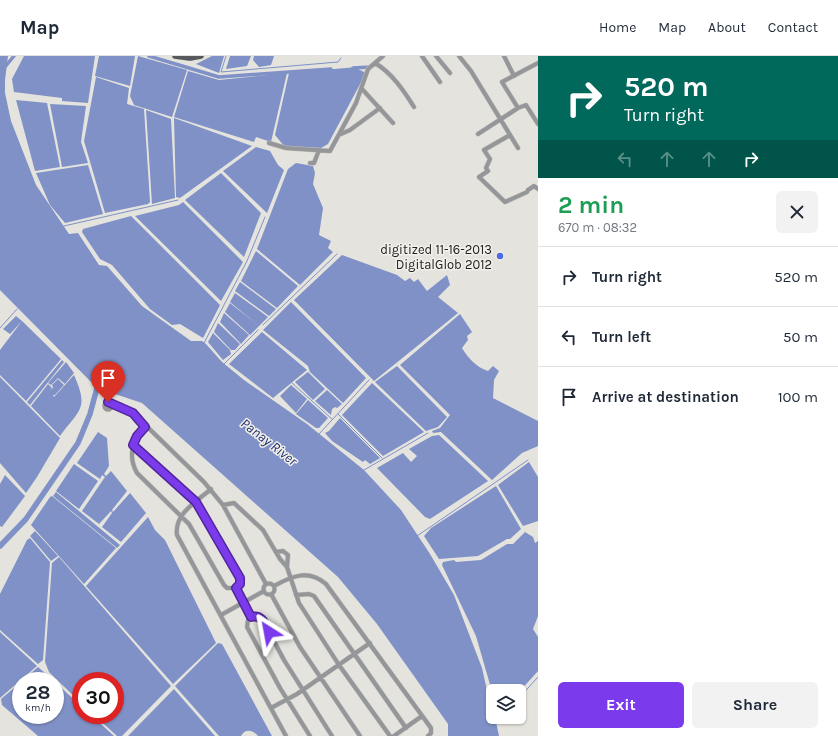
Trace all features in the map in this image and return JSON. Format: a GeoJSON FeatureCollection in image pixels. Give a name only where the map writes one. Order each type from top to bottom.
{"type":"FeatureCollection","features":[{"type":"Feature","properties":{"kind":"main road"},"geometry":{"type":"LineString","coordinates":[[175,56],[190,58],[201,56]]}},
{"type":"Feature","properties":{"kind":"street"},"geometry":{"type":"LineString","coordinates":[[269,143],[286,148],[330,150],[341,134],[362,89],[368,69],[383,56]]}},
{"type":"Feature","properties":{"kind":"street"},"geometry":{"type":"LineString","coordinates":[[422,56],[440,82]]}},
{"type":"Feature","properties":{"kind":"street"},"geometry":{"type":"LineString","coordinates":[[436,56],[450,74]]}},
{"type":"Feature","properties":{"kind":"street"},"geometry":{"type":"LineString","coordinates":[[459,56],[471,71],[518,148]]}},
{"type":"Feature","properties":{"kind":"street"},"geometry":{"type":"LineString","coordinates":[[504,56],[514,76]]}},
{"type":"Feature","properties":{"kind":"street"},"geometry":{"type":"LineString","coordinates":[[518,108],[502,82],[538,63]]}},
{"type":"Feature","properties":{"kind":"street"},"geometry":{"type":"LineString","coordinates":[[375,64],[384,68],[404,92],[414,107]]}},
{"type":"Feature","properties":{"kind":"street"},"geometry":{"type":"LineString","coordinates":[[362,89],[393,123]]}},
{"type":"Feature","properties":{"kind":"street"},"geometry":{"type":"LineString","coordinates":[[478,134],[518,108],[526,105],[538,124]]}},
{"type":"Feature","properties":{"kind":"street"},"geometry":{"type":"LineString","coordinates":[[341,134],[350,130],[380,108]]}},
{"type":"Feature","properties":{"kind":"street"},"geometry":{"type":"LineString","coordinates":[[510,135],[484,150],[490,159],[486,168],[488,171],[479,177],[505,202],[527,192],[534,186],[538,189]]}},
{"type":"Feature","properties":{"kind":"street"},"geometry":{"type":"LineString","coordinates":[[310,163],[314,163],[319,150]]}},
{"type":"Feature","properties":{"kind":"street"},"geometry":{"type":"LineString","coordinates":[[112,404],[133,413],[145,427],[191,467],[211,489],[224,505],[266,584]]}},
{"type":"Feature","properties":{"kind":"street"},"geometry":{"type":"LineString","coordinates":[[133,445],[196,502],[240,578],[240,584],[236,588],[228,588],[224,585],[194,531],[181,515],[137,473],[133,462],[133,445],[137,436],[145,427]]}},
{"type":"Feature","properties":{"kind":"street"},"geometry":{"type":"LineString","coordinates":[[211,489],[181,515],[176,526],[179,540],[286,736]]}},
{"type":"Feature","properties":{"kind":"street"},"geometry":{"type":"LineString","coordinates":[[224,505],[234,502],[257,522],[263,530],[287,567],[299,603],[339,665],[390,736]]}},
{"type":"Feature","properties":{"kind":"street"},"geometry":{"type":"LineString","coordinates":[[276,552],[282,551],[288,555],[287,567]]}},
{"type":"Feature","properties":{"kind":"street"},"geometry":{"type":"LineString","coordinates":[[274,586],[290,577],[309,575],[326,584],[431,728],[431,733],[428,736]]}},
{"type":"Feature","properties":{"kind":"street"},"geometry":{"type":"LineString","coordinates":[[266,584],[271,583],[274,586]]}},
{"type":"Feature","properties":{"kind":"street"},"geometry":{"type":"LineString","coordinates":[[264,591],[263,586],[266,584]]}},
{"type":"Feature","properties":{"kind":"street"},"geometry":{"type":"LineString","coordinates":[[271,594],[274,591],[274,586]]}},
{"type":"Feature","properties":{"kind":"street"},"geometry":{"type":"LineString","coordinates":[[236,588],[251,617]]}},
{"type":"Feature","properties":{"kind":"street"},"geometry":{"type":"LineString","coordinates":[[220,615],[264,591]]}},
{"type":"Feature","properties":{"kind":"street"},"geometry":{"type":"LineString","coordinates":[[264,591],[271,594],[300,647],[360,736]]}},
{"type":"Feature","properties":{"kind":"street"},"geometry":{"type":"LineString","coordinates":[[296,595],[309,594],[314,596],[353,655],[406,728]]}},
{"type":"Feature","properties":{"kind":"street"},"geometry":{"type":"LineString","coordinates":[[310,736],[287,699],[247,626],[248,620],[251,617],[256,616],[262,619],[284,660],[332,736]]}},
{"type":"Feature","properties":{"kind":"street"},"geometry":{"type":"LineString","coordinates":[[271,708],[303,690],[370,643]]}},
{"type":"Feature","properties":{"kind":"street"},"geometry":{"type":"LineString","coordinates":[[394,736],[422,716]]}},
{"type":"Feature","properties":{"kind":"water","name":"Panay River"},"geometry":{"type":"Polygon","coordinates":[[[0,56],[8,56],[5,93],[11,121],[36,185],[69,234],[78,233],[99,265],[107,266],[142,306],[191,341],[202,341],[206,344],[222,362],[244,380],[307,424],[364,470],[401,510],[430,554],[454,595],[482,668],[486,686],[486,724],[496,724],[499,736],[448,736],[448,724],[377,624],[338,577],[142,403],[97,388],[0,290],[0,56]]]}},
{"type":"Feature","properties":{"kind":"water"},"geometry":{"type":"Polygon","coordinates":[[[24,56],[95,56],[88,103],[62,101],[62,98],[14,92],[12,79],[24,56]]]}},
{"type":"Feature","properties":{"kind":"water"},"geometry":{"type":"Polygon","coordinates":[[[99,56],[135,56],[130,86],[95,76],[99,56]]]}},
{"type":"Feature","properties":{"kind":"water"},"geometry":{"type":"Polygon","coordinates":[[[138,56],[187,70],[172,117],[134,105],[130,96],[138,56]]]}},
{"type":"Feature","properties":{"kind":"water"},"geometry":{"type":"Polygon","coordinates":[[[212,56],[224,56],[219,73],[196,64],[212,56]]]}},
{"type":"Feature","properties":{"kind":"water"},"geometry":{"type":"Polygon","coordinates":[[[230,56],[251,56],[247,66],[226,69],[230,56]]]}},
{"type":"Feature","properties":{"kind":"water"},"geometry":{"type":"Polygon","coordinates":[[[254,56],[274,56],[271,65],[259,67],[253,60],[254,56]]]}},
{"type":"Feature","properties":{"kind":"water"},"geometry":{"type":"Polygon","coordinates":[[[357,67],[366,73],[328,144],[321,148],[285,147],[275,135],[289,73],[357,67]]]}},
{"type":"Feature","properties":{"kind":"water"},"geometry":{"type":"Polygon","coordinates":[[[188,71],[219,80],[287,73],[271,142],[256,137],[254,142],[174,117],[188,71]]]}},
{"type":"Feature","properties":{"kind":"water"},"geometry":{"type":"Polygon","coordinates":[[[96,77],[129,88],[127,104],[144,109],[150,202],[148,204],[105,213],[84,141],[96,77]]]}},
{"type":"Feature","properties":{"kind":"water"},"geometry":{"type":"Polygon","coordinates":[[[16,100],[47,103],[60,167],[35,171],[16,100]]]}},
{"type":"Feature","properties":{"kind":"water"},"geometry":{"type":"Polygon","coordinates":[[[50,104],[86,106],[81,142],[88,163],[62,167],[50,104]]]}},
{"type":"Feature","properties":{"kind":"water"},"geometry":{"type":"Polygon","coordinates":[[[146,110],[171,119],[175,198],[152,204],[146,110]]]}},
{"type":"Feature","properties":{"kind":"water"},"geometry":{"type":"Polygon","coordinates":[[[174,118],[252,146],[180,198],[176,197],[174,118]]]}},
{"type":"Feature","properties":{"kind":"water"},"geometry":{"type":"Polygon","coordinates":[[[256,147],[270,151],[278,165],[284,170],[267,213],[223,171],[256,147]]]}},
{"type":"Feature","properties":{"kind":"water"},"geometry":{"type":"Polygon","coordinates":[[[296,163],[313,166],[315,173],[313,184],[323,208],[319,235],[331,241],[328,248],[333,252],[300,285],[257,249],[288,169],[296,163]]]}},
{"type":"Feature","properties":{"kind":"water"},"geometry":{"type":"Polygon","coordinates":[[[88,165],[103,214],[65,223],[50,205],[36,173],[88,165]]]}},
{"type":"Feature","properties":{"kind":"water"},"geometry":{"type":"Polygon","coordinates":[[[221,173],[261,213],[244,257],[185,200],[221,173]]]}},
{"type":"Feature","properties":{"kind":"water"},"geometry":{"type":"Polygon","coordinates":[[[183,202],[243,262],[221,301],[135,216],[179,205],[183,202]]]}},
{"type":"Feature","properties":{"kind":"water"},"geometry":{"type":"Polygon","coordinates":[[[131,216],[220,305],[203,338],[180,324],[172,325],[150,309],[112,265],[100,259],[82,232],[83,229],[131,216]]]}},
{"type":"Feature","properties":{"kind":"water"},"geometry":{"type":"Polygon","coordinates":[[[256,251],[298,286],[277,308],[241,281],[256,251]]]}},
{"type":"Feature","properties":{"kind":"water"},"geometry":{"type":"Polygon","coordinates":[[[342,255],[397,275],[405,281],[410,278],[414,282],[418,279],[427,291],[447,275],[450,285],[438,297],[458,313],[374,381],[294,300],[342,255]]]}},
{"type":"Feature","properties":{"kind":"water"},"geometry":{"type":"Polygon","coordinates":[[[240,282],[276,309],[269,316],[235,291],[240,282]]]}},
{"type":"Feature","properties":{"kind":"water"},"geometry":{"type":"Polygon","coordinates":[[[235,293],[268,317],[259,326],[230,302],[235,293]]]}},
{"type":"Feature","properties":{"kind":"water"},"geometry":{"type":"Polygon","coordinates":[[[291,302],[366,378],[343,403],[310,372],[308,366],[263,330],[291,302]]]}},
{"type":"Feature","properties":{"kind":"water"},"geometry":{"type":"Polygon","coordinates":[[[230,303],[259,326],[250,335],[225,312],[230,303]]]}},
{"type":"Feature","properties":{"kind":"water"},"geometry":{"type":"Polygon","coordinates":[[[224,313],[249,335],[241,344],[220,322],[224,313]]]}},
{"type":"Feature","properties":{"kind":"water"},"geometry":{"type":"Polygon","coordinates":[[[460,314],[472,332],[467,336],[468,340],[462,348],[464,352],[480,367],[488,371],[493,366],[499,371],[494,380],[493,398],[538,421],[538,446],[522,453],[492,480],[441,432],[433,433],[432,431],[440,428],[450,415],[400,365],[460,314]]]}},
{"type":"Feature","properties":{"kind":"water"},"geometry":{"type":"Polygon","coordinates":[[[16,316],[22,321],[10,334],[3,329],[16,316]]]}},
{"type":"Feature","properties":{"kind":"water"},"geometry":{"type":"Polygon","coordinates":[[[22,321],[61,359],[26,401],[0,375],[0,350],[22,321]]]}},
{"type":"Feature","properties":{"kind":"water"},"geometry":{"type":"Polygon","coordinates":[[[218,323],[240,344],[235,350],[231,350],[214,332],[218,323]]]}},
{"type":"Feature","properties":{"kind":"water"},"geometry":{"type":"Polygon","coordinates":[[[262,332],[307,370],[273,398],[229,364],[262,332]]]}},
{"type":"Feature","properties":{"kind":"water"},"geometry":{"type":"Polygon","coordinates":[[[213,333],[230,350],[231,354],[223,360],[208,342],[213,333]]]}},
{"type":"Feature","properties":{"kind":"water"},"geometry":{"type":"Polygon","coordinates":[[[62,360],[64,362],[30,405],[27,402],[62,360]]]}},
{"type":"Feature","properties":{"kind":"water"},"geometry":{"type":"Polygon","coordinates":[[[66,362],[74,373],[65,384],[58,378],[51,385],[48,383],[66,362]]]}},
{"type":"Feature","properties":{"kind":"water"},"geometry":{"type":"Polygon","coordinates":[[[397,366],[447,417],[438,427],[426,431],[375,382],[397,366]]]}},
{"type":"Feature","properties":{"kind":"water"},"geometry":{"type":"Polygon","coordinates":[[[308,372],[325,389],[313,400],[295,382],[308,372]]]}},
{"type":"Feature","properties":{"kind":"water"},"geometry":{"type":"Polygon","coordinates":[[[74,375],[81,395],[80,408],[60,436],[31,406],[48,384],[52,388],[50,390],[53,388],[52,385],[58,379],[64,385],[55,395],[53,395],[54,397],[74,375]]]}},
{"type":"Feature","properties":{"kind":"water"},"geometry":{"type":"Polygon","coordinates":[[[0,377],[60,438],[26,493],[0,463],[0,377]]]}},
{"type":"Feature","properties":{"kind":"water"},"geometry":{"type":"Polygon","coordinates":[[[372,383],[424,432],[383,456],[342,415],[372,383]]]}},
{"type":"Feature","properties":{"kind":"water"},"geometry":{"type":"Polygon","coordinates":[[[291,385],[307,399],[296,413],[280,396],[291,385]]]}},
{"type":"Feature","properties":{"kind":"water"},"geometry":{"type":"Polygon","coordinates":[[[327,390],[342,404],[337,408],[335,407],[332,409],[331,415],[315,401],[327,390]]]}},
{"type":"Feature","properties":{"kind":"water"},"geometry":{"type":"Polygon","coordinates":[[[308,400],[328,418],[319,428],[316,428],[296,414],[308,400]]]}},
{"type":"Feature","properties":{"kind":"water"},"geometry":{"type":"Polygon","coordinates":[[[340,418],[380,458],[370,464],[365,460],[363,462],[332,441],[325,433],[329,431],[340,418]]]}},
{"type":"Feature","properties":{"kind":"water"},"geometry":{"type":"Polygon","coordinates":[[[98,432],[107,438],[109,466],[104,474],[106,476],[111,471],[127,491],[112,510],[113,512],[130,493],[146,513],[121,542],[102,527],[112,513],[111,511],[99,524],[82,511],[105,477],[102,475],[100,479],[77,463],[98,432]]]}},
{"type":"Feature","properties":{"kind":"water"},"geometry":{"type":"Polygon","coordinates":[[[439,435],[488,481],[430,519],[425,517],[377,468],[403,453],[411,462],[417,456],[409,449],[432,436],[439,435]]]}},
{"type":"Feature","properties":{"kind":"water"},"geometry":{"type":"Polygon","coordinates":[[[529,462],[538,477],[538,521],[523,526],[498,485],[529,462]]]}},
{"type":"Feature","properties":{"kind":"water"},"geometry":{"type":"Polygon","coordinates":[[[74,464],[98,481],[79,509],[56,491],[74,464]]]}},
{"type":"Feature","properties":{"kind":"water"},"geometry":{"type":"Polygon","coordinates":[[[5,475],[25,496],[2,527],[0,526],[0,484],[5,475]]]}},
{"type":"Feature","properties":{"kind":"water"},"geometry":{"type":"Polygon","coordinates":[[[496,486],[521,529],[510,539],[507,539],[478,556],[439,559],[424,536],[431,528],[496,486]]]}},
{"type":"Feature","properties":{"kind":"water"},"geometry":{"type":"Polygon","coordinates":[[[56,492],[120,545],[117,548],[53,496],[56,492]]]}},
{"type":"Feature","properties":{"kind":"water"},"geometry":{"type":"Polygon","coordinates":[[[52,496],[116,548],[84,584],[31,525],[52,496]]]}},
{"type":"Feature","properties":{"kind":"water"},"geometry":{"type":"Polygon","coordinates":[[[148,517],[155,530],[165,540],[216,643],[173,684],[86,586],[148,517]]]}},
{"type":"Feature","properties":{"kind":"water"},"geometry":{"type":"Polygon","coordinates":[[[35,531],[58,556],[51,561],[30,536],[35,531]]]}},
{"type":"Feature","properties":{"kind":"water"},"geometry":{"type":"Polygon","coordinates":[[[525,532],[533,537],[535,543],[538,541],[538,616],[533,629],[538,637],[538,671],[526,684],[490,684],[476,636],[442,565],[443,562],[454,560],[456,562],[481,560],[507,544],[513,544],[525,532]]]}},
{"type":"Feature","properties":{"kind":"water"},"geometry":{"type":"Polygon","coordinates":[[[30,538],[50,562],[43,660],[38,664],[0,630],[0,594],[27,540],[30,538]]]}},
{"type":"Feature","properties":{"kind":"water"},"geometry":{"type":"Polygon","coordinates":[[[59,557],[171,686],[122,736],[117,736],[104,724],[124,724],[124,672],[72,672],[72,694],[64,687],[64,672],[49,672],[45,662],[52,563],[59,557]]]}},
{"type":"Feature","properties":{"kind":"water"},"geometry":{"type":"Polygon","coordinates":[[[0,632],[37,666],[30,672],[12,672],[12,688],[0,698],[0,632]]]}},
{"type":"Feature","properties":{"kind":"water"},"geometry":{"type":"Polygon","coordinates":[[[218,643],[222,644],[272,736],[258,736],[254,732],[247,731],[241,736],[219,736],[175,686],[218,643]]]}},
{"type":"Feature","properties":{"kind":"water"},"geometry":{"type":"Polygon","coordinates":[[[38,667],[44,672],[32,672],[38,667]]]}},
{"type":"Feature","properties":{"kind":"water"},"geometry":{"type":"Polygon","coordinates":[[[174,689],[215,736],[128,736],[174,689]]]}},
{"type":"Feature","properties":{"kind":"water"},"geometry":{"type":"Polygon","coordinates":[[[12,690],[12,714],[2,705],[1,699],[12,690]]]}},
{"type":"Feature","properties":{"kind":"water"},"geometry":{"type":"Polygon","coordinates":[[[64,690],[72,698],[72,724],[101,724],[114,736],[38,736],[24,724],[64,724],[64,690]]]}},
{"type":"Feature","properties":{"kind":"waterway"},"geometry":{"type":"LineString","coordinates":[[0,73],[14,56]]}},
{"type":"Feature","properties":{"kind":"waterway"},"geometry":{"type":"LineString","coordinates":[[149,56],[219,77],[331,69]]}},
{"type":"Feature","properties":{"kind":"waterway"},"geometry":{"type":"LineString","coordinates":[[226,56],[221,72],[338,62],[341,58]]}},
{"type":"Feature","properties":{"kind":"waterway"},"geometry":{"type":"LineString","coordinates":[[353,68],[370,67]]}},
{"type":"Feature","properties":{"kind":"waterway"},"geometry":{"type":"LineString","coordinates":[[64,226],[178,200]]}},
{"type":"Feature","properties":{"kind":"waterway"},"geometry":{"type":"LineString","coordinates":[[204,343],[247,261],[265,217]]}},
{"type":"Feature","properties":{"kind":"waterway"},"geometry":{"type":"LineString","coordinates":[[263,325],[337,254]]}},
{"type":"Feature","properties":{"kind":"waterway"},"geometry":{"type":"LineString","coordinates":[[0,328],[17,309]]}},
{"type":"Feature","properties":{"kind":"waterway"},"geometry":{"type":"LineString","coordinates":[[224,364],[258,330]]}},
{"type":"Feature","properties":{"kind":"waterway"},"geometry":{"type":"LineString","coordinates":[[319,434],[369,380]]}},
{"type":"Feature","properties":{"kind":"waterway"},"geometry":{"type":"LineString","coordinates":[[292,383],[332,419]]}},
{"type":"Feature","properties":{"kind":"waterway"},"geometry":{"type":"LineString","coordinates":[[0,546],[26,519],[78,443],[90,414],[97,388]]}},
{"type":"Feature","properties":{"kind":"waterway"},"geometry":{"type":"LineString","coordinates":[[338,414],[382,458]]}},
{"type":"Feature","properties":{"kind":"waterway"},"geometry":{"type":"LineString","coordinates":[[364,470],[428,433]]}},
{"type":"Feature","properties":{"kind":"waterway"},"geometry":{"type":"LineString","coordinates":[[417,536],[528,460]]}},
{"type":"Feature","properties":{"kind":"waterway"},"geometry":{"type":"LineString","coordinates":[[526,690],[538,677]]}},
{"type":"Feature","properties":{"kind":"place","name":"digitized 11-16-2013 DigitalGlob 2012"},"geometry":{"type":"Point","coordinates":[500,256]}},
{"type":"Feature","properties":{"kind":"route"},"geometry":{"type":"LineString","coordinates":[[108,402],[133,413],[145,427],[137,436],[133,445],[147,456],[196,502],[240,578],[240,584],[236,588],[251,617],[259,616],[269,632]]}}]}
